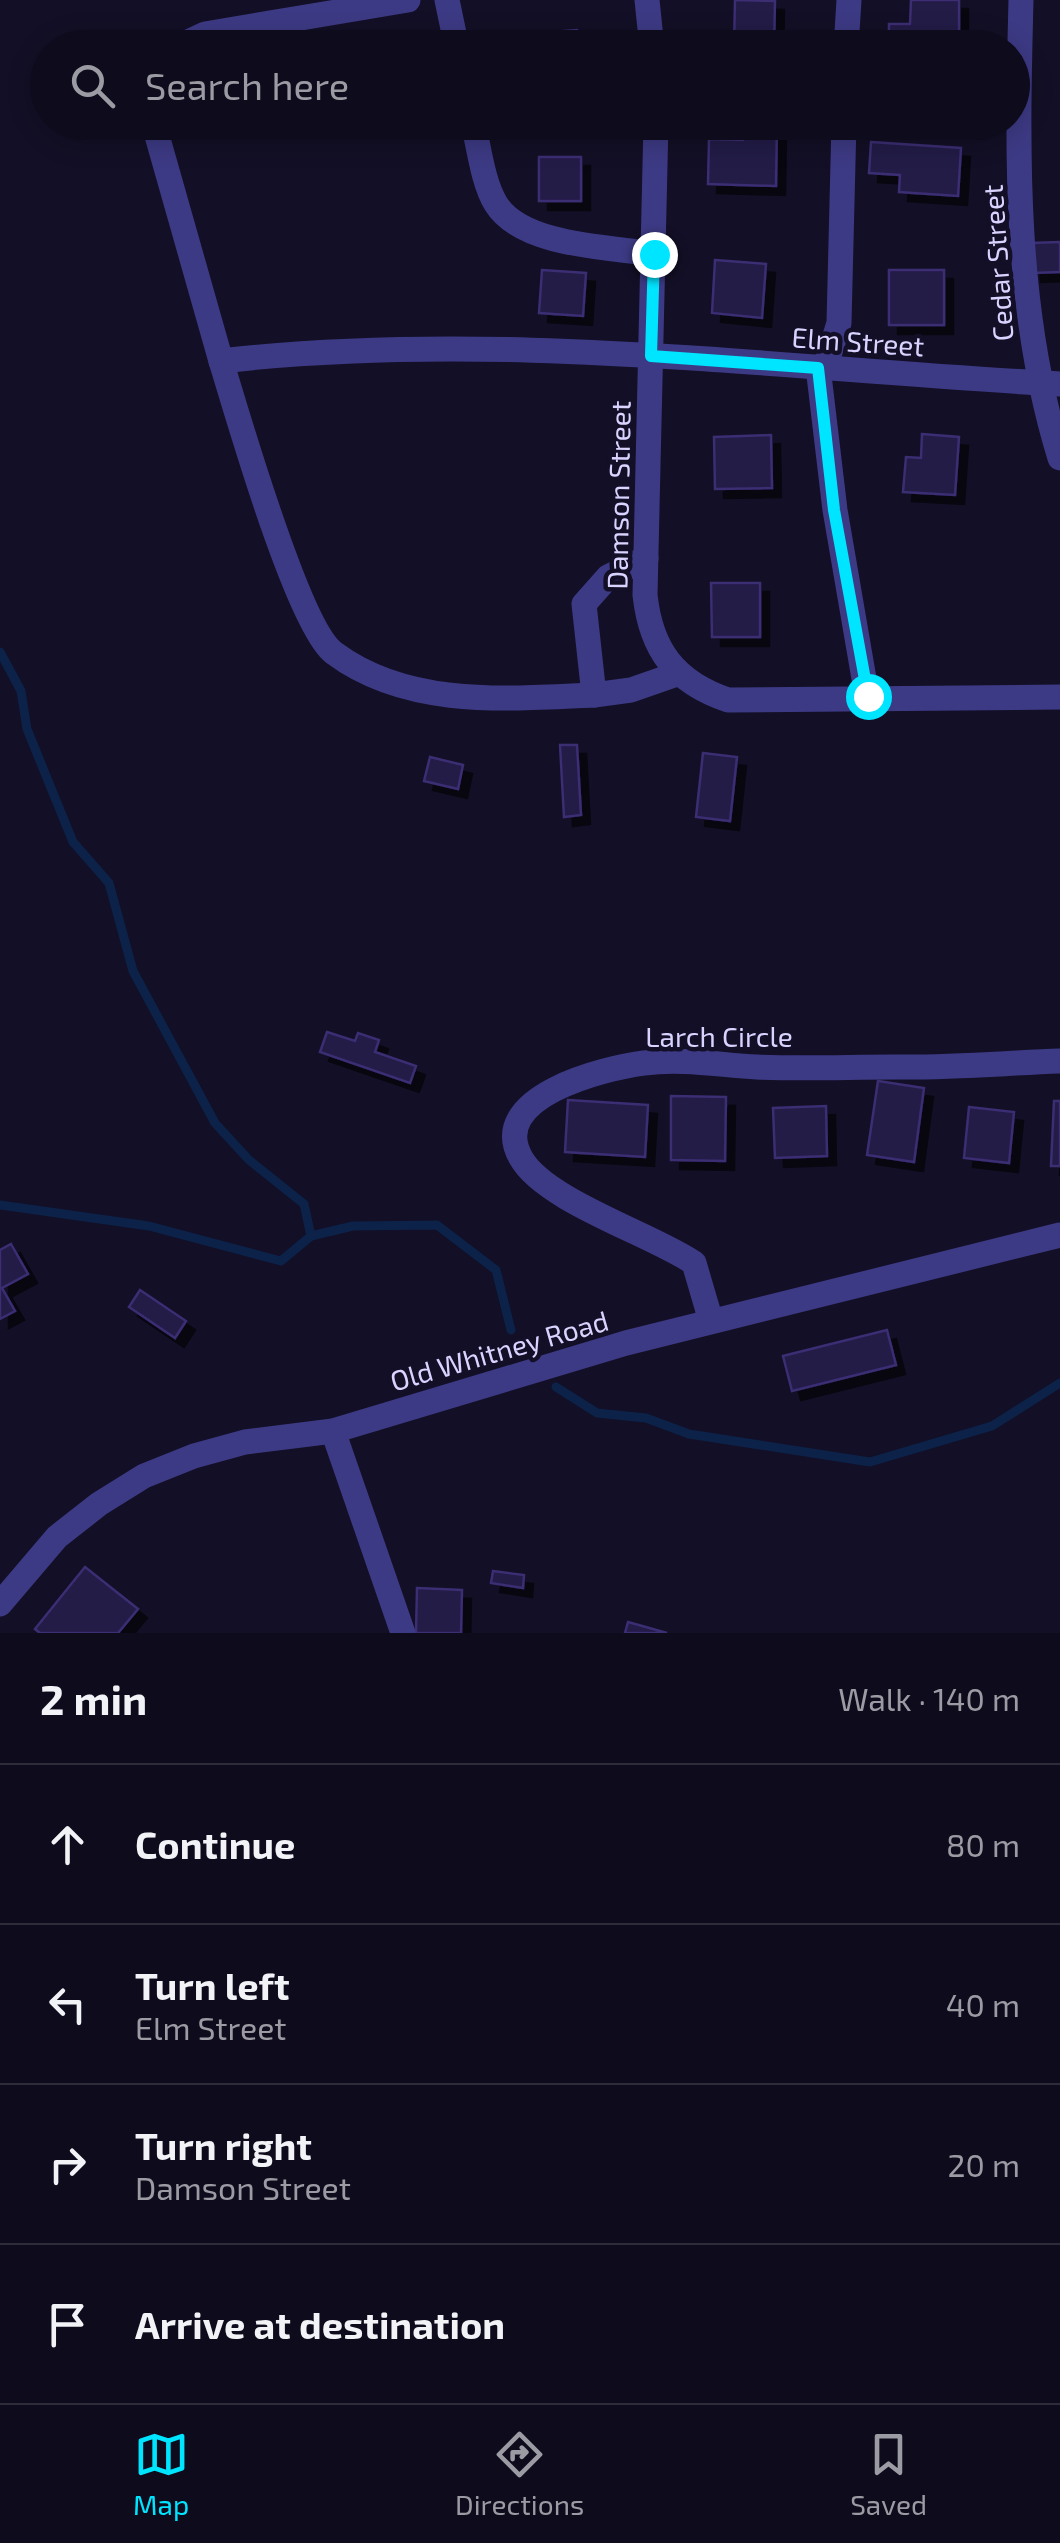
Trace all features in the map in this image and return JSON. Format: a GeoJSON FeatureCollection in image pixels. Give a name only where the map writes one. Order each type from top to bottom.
{"type":"FeatureCollection","features":[{"type":"Feature","properties":{"kind":"street"},"geometry":{"type":"LineString","coordinates":[[229,30],[408,0]]}},
{"type":"Feature","properties":{"kind":"street"},"geometry":{"type":"LineString","coordinates":[[448,0],[454,30]]}},
{"type":"Feature","properties":{"kind":"street"},"geometry":{"type":"LineString","coordinates":[[647,0],[650,30]]}},
{"type":"Feature","properties":{"kind":"street"},"geometry":{"type":"LineString","coordinates":[[848,30],[850,0]]}},
{"type":"Feature","properties":{"kind":"street","name":"Cedar Street"},"geometry":{"type":"LineString","coordinates":[[1021,0],[1021,30]]}},
{"type":"Feature","properties":{"kind":"street"},"geometry":{"type":"LineString","coordinates":[[164,140],[220,361],[272,524],[330,652],[384,680],[440,695],[504,699],[631,690],[677,674],[701,690],[728,700],[1060,697]]}},
{"type":"Feature","properties":{"kind":"street"},"geometry":{"type":"LineString","coordinates":[[472,140],[494,200],[507,220],[531,234],[654,254]]}},
{"type":"Feature","properties":{"kind":"street","name":"Damson Street"},"geometry":{"type":"LineString","coordinates":[[656,140],[646,558],[648,624],[659,651],[677,674]]}},
{"type":"Feature","properties":{"kind":"street"},"geometry":{"type":"LineString","coordinates":[[843,140],[838,323],[822,368],[834,510],[862,696]]}},
{"type":"Feature","properties":{"kind":"street","name":"Cedar Street"},"geometry":{"type":"LineString","coordinates":[[1020,140],[1020,242],[1050,384],[1060,458]]}},
{"type":"Feature","properties":{"kind":"street","name":"Elm Street"},"geometry":{"type":"LineString","coordinates":[[220,361],[332,349],[651,356],[1050,384]]}},
{"type":"Feature","properties":{"kind":"street"},"geometry":{"type":"LineString","coordinates":[[594,695],[584,604],[608,578],[646,558]]}},
{"type":"Feature","properties":{"kind":"street","name":"Larch Circle"},"geometry":{"type":"LineString","coordinates":[[712,1322],[694,1263],[603,1217],[530,1170],[516,1145],[519,1118],[527,1106],[589,1075],[644,1063],[700,1060],[755,1067],[918,1068],[1060,1062]]}},
{"type":"Feature","properties":{"kind":"street","name":"Old Whitney Road"},"geometry":{"type":"LineString","coordinates":[[0,1604],[57,1537],[99,1504],[144,1476],[194,1456],[245,1442],[332,1431],[456,1391],[712,1322],[1060,1235]]}},
{"type":"Feature","properties":{"kind":"street"},"geometry":{"type":"LineString","coordinates":[[332,1431],[403,1633]]}},
{"type":"Feature","properties":{"kind":"building"},"geometry":{"type":"Polygon","coordinates":[[[735,0],[775,1],[774,30],[734,30],[735,0]]]}},
{"type":"Feature","properties":{"kind":"building"},"geometry":{"type":"Polygon","coordinates":[[[911,0],[959,0],[959,30],[889,30],[889,24],[910,24],[911,0]]]}},
{"type":"Feature","properties":{"kind":"building"},"geometry":{"type":"Polygon","coordinates":[[[709,140],[777,140],[776,186],[708,184],[709,140]]]}},
{"type":"Feature","properties":{"kind":"building"},"geometry":{"type":"Polygon","coordinates":[[[871,142],[961,148],[958,196],[899,192],[900,175],[869,173],[871,142]]]}},
{"type":"Feature","properties":{"kind":"building"},"geometry":{"type":"Polygon","coordinates":[[[539,157],[581,157],[581,201],[539,201],[539,157]]]}},
{"type":"Feature","properties":{"kind":"building"},"geometry":{"type":"Polygon","coordinates":[[[1060,242],[1060,272],[1032,273],[1031,243],[1060,242]]]}},
{"type":"Feature","properties":{"kind":"building"},"geometry":{"type":"Polygon","coordinates":[[[715,260],[766,264],[762,318],[712,313],[715,260]]]}},
{"type":"Feature","properties":{"kind":"building"},"geometry":{"type":"Polygon","coordinates":[[[542,270],[586,273],[583,316],[539,313],[542,270]]]}},
{"type":"Feature","properties":{"kind":"building"},"geometry":{"type":"Polygon","coordinates":[[[889,270],[944,270],[944,325],[889,325],[889,270]]]}},
{"type":"Feature","properties":{"kind":"building"},"geometry":{"type":"Polygon","coordinates":[[[922,434],[959,437],[955,495],[903,492],[906,457],[921,458],[922,434]]]}},
{"type":"Feature","properties":{"kind":"building"},"geometry":{"type":"Polygon","coordinates":[[[771,435],[772,488],[715,489],[714,437],[771,435]]]}},
{"type":"Feature","properties":{"kind":"building"},"geometry":{"type":"Polygon","coordinates":[[[711,583],[760,583],[760,637],[712,637],[711,583]]]}},
{"type":"Feature","properties":{"kind":"building"},"geometry":{"type":"Polygon","coordinates":[[[560,745],[577,745],[581,815],[564,817],[560,745]]]}},
{"type":"Feature","properties":{"kind":"building"},"geometry":{"type":"Polygon","coordinates":[[[703,753],[737,757],[730,821],[696,817],[703,753]]]}},
{"type":"Feature","properties":{"kind":"building"},"geometry":{"type":"Polygon","coordinates":[[[430,757],[463,765],[458,789],[424,781],[430,757]]]}},
{"type":"Feature","properties":{"kind":"building"},"geometry":{"type":"Polygon","coordinates":[[[327,1032],[355,1041],[358,1033],[379,1040],[375,1052],[416,1066],[410,1083],[320,1052],[327,1032]]]}},
{"type":"Feature","properties":{"kind":"building"},"geometry":{"type":"Polygon","coordinates":[[[878,1081],[924,1088],[914,1162],[867,1155],[878,1081]]]}},
{"type":"Feature","properties":{"kind":"building"},"geometry":{"type":"Polygon","coordinates":[[[671,1096],[726,1097],[725,1161],[671,1160],[671,1096]]]}},
{"type":"Feature","properties":{"kind":"building"},"geometry":{"type":"Polygon","coordinates":[[[568,1100],[648,1105],[645,1157],[565,1152],[568,1100]]]}},
{"type":"Feature","properties":{"kind":"building"},"geometry":{"type":"Polygon","coordinates":[[[1054,1101],[1060,1101],[1060,1166],[1051,1166],[1054,1101]]]}},
{"type":"Feature","properties":{"kind":"building"},"geometry":{"type":"Polygon","coordinates":[[[826,1106],[827,1156],[775,1158],[773,1108],[826,1106]]]}},
{"type":"Feature","properties":{"kind":"building"},"geometry":{"type":"Polygon","coordinates":[[[969,1107],[1014,1112],[1009,1163],[964,1158],[969,1107]]]}},
{"type":"Feature","properties":{"kind":"building"},"geometry":{"type":"Polygon","coordinates":[[[11,1244],[28,1274],[2,1288],[15,1311],[0,1319],[0,1250],[11,1244]]]}},
{"type":"Feature","properties":{"kind":"building"},"geometry":{"type":"Polygon","coordinates":[[[140,1290],[186,1321],[175,1338],[129,1307],[140,1290]]]}},
{"type":"Feature","properties":{"kind":"building"},"geometry":{"type":"Polygon","coordinates":[[[887,1330],[896,1365],[792,1391],[783,1356],[887,1330]]]}},
{"type":"Feature","properties":{"kind":"building"},"geometry":{"type":"Polygon","coordinates":[[[85,1567],[138,1609],[118,1633],[40,1633],[35,1629],[85,1567]]]}},
{"type":"Feature","properties":{"kind":"building"},"geometry":{"type":"Polygon","coordinates":[[[493,1571],[524,1575],[523,1588],[491,1583],[493,1571]]]}},
{"type":"Feature","properties":{"kind":"building"},"geometry":{"type":"Polygon","coordinates":[[[417,1588],[462,1590],[461,1633],[416,1633],[417,1588]]]}},
{"type":"Feature","properties":{"kind":"building"},"geometry":{"type":"Polygon","coordinates":[[[628,1622],[667,1633],[625,1633],[628,1622]]]}},
{"type":"Feature","properties":{"kind":"waterway"},"geometry":{"type":"LineString","coordinates":[[0,652],[21,691],[27,729],[73,842],[109,883],[133,971],[215,1123],[249,1160],[304,1204],[311,1236]]}},
{"type":"Feature","properties":{"kind":"waterway"},"geometry":{"type":"LineString","coordinates":[[0,1205],[149,1226],[281,1261],[311,1236],[353,1226],[437,1225],[496,1270],[511,1330]]}},
{"type":"Feature","properties":{"kind":"waterway"},"geometry":{"type":"LineString","coordinates":[[556,1387],[597,1413],[646,1418],[689,1434],[870,1462],[992,1426],[1060,1383]]}},
{"type":"Feature","properties":{"kind":"route"},"geometry":{"type":"LineString","coordinates":[[654,254],[651,356],[818,368],[834,510],[868,696]]}}]}
